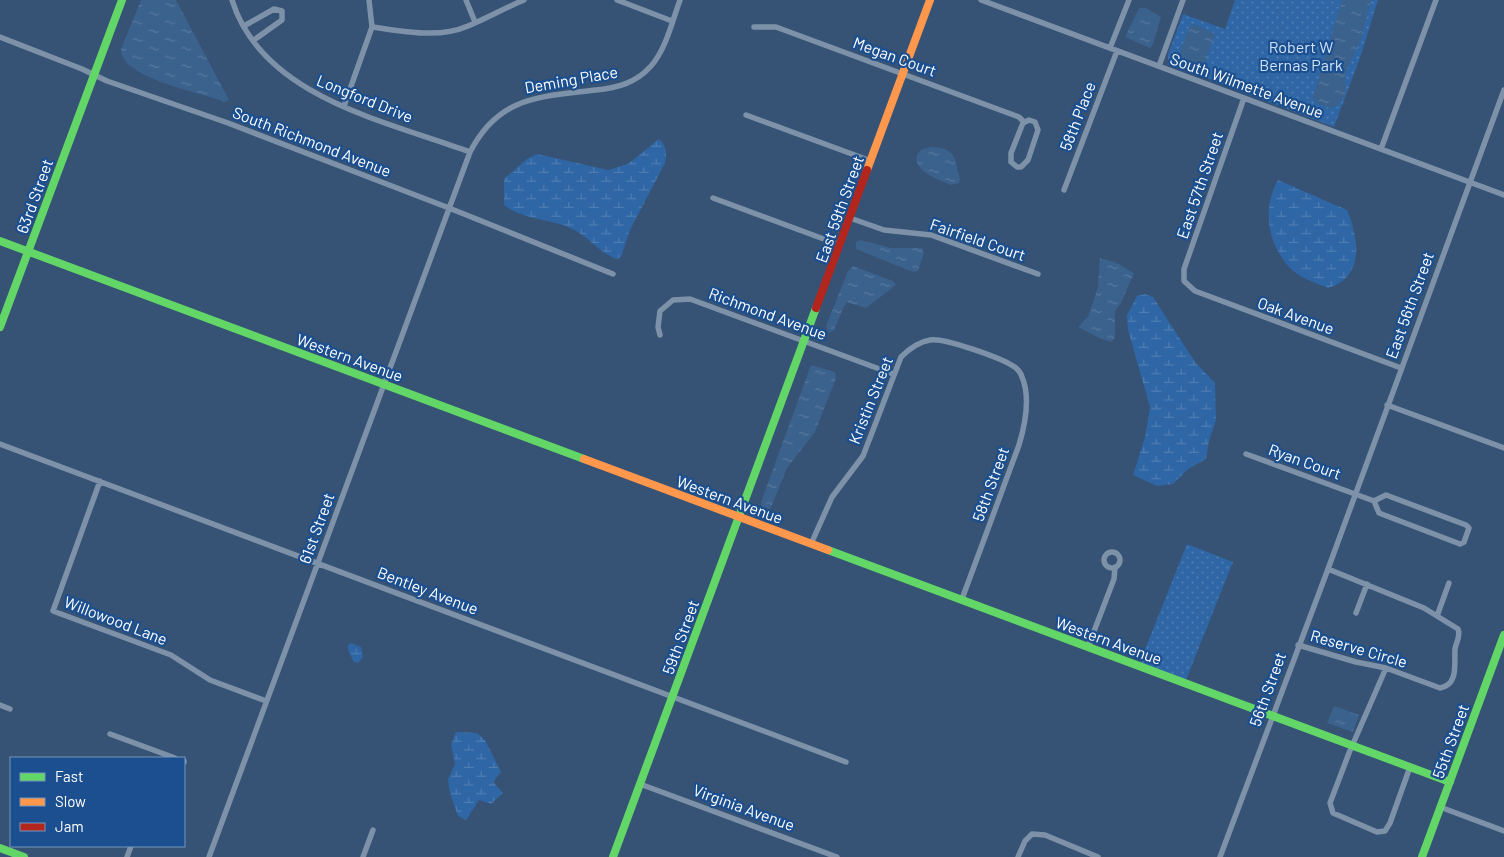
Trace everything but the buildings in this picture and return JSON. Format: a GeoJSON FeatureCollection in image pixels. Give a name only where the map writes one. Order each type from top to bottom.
{"type":"FeatureCollection","features":[{"type":"Feature","properties":{"kind":"street","name":"63rd Street"},"geometry":{"type":"LineString","coordinates":[[0,327],[122,0]]}},
{"type":"Feature","properties":{"kind":"street","name":"Longford Drive"},"geometry":{"type":"LineString","coordinates":[[232,0],[244,26],[254,40],[289,78],[312,93],[470,152]]}},
{"type":"Feature","properties":{"kind":"street"},"geometry":{"type":"LineString","coordinates":[[344,106],[372,27],[369,0]]}},
{"type":"Feature","properties":{"kind":"street"},"geometry":{"type":"LineString","coordinates":[[466,0],[475,22]]}},
{"type":"Feature","properties":{"kind":"street"},"geometry":{"type":"LineString","coordinates":[[372,27],[432,33],[456,30],[524,0]]}},
{"type":"Feature","properties":{"kind":"street"},"geometry":{"type":"LineString","coordinates":[[617,0],[672,20]]}},
{"type":"Feature","properties":{"kind":"street","name":"Deming Place"},"geometry":{"type":"LineString","coordinates":[[449,208],[470,152],[478,136],[490,122],[518,102],[543,96],[612,88],[628,84],[640,76],[657,58],[680,0]]}},
{"type":"Feature","properties":{"kind":"street","name":"East 59th Street"},"geometry":{"type":"LineString","coordinates":[[772,427],[930,0]]}},
{"type":"Feature","properties":{"kind":"street","name":"South Wilmette Avenue"},"geometry":{"type":"LineString","coordinates":[[981,0],[1504,195]]}},
{"type":"Feature","properties":{"kind":"street","name":"58th Place"},"geometry":{"type":"LineString","coordinates":[[1064,190],[1113,50],[1128,0]]}},
{"type":"Feature","properties":{"kind":"street"},"geometry":{"type":"LineString","coordinates":[[1158,66],[1183,0]]}},
{"type":"Feature","properties":{"kind":"street"},"geometry":{"type":"LineString","coordinates":[[1381,149],[1436,0]]}},
{"type":"Feature","properties":{"kind":"street"},"geometry":{"type":"LineString","coordinates":[[244,26],[274,9],[282,11],[282,20],[254,40]]}},
{"type":"Feature","properties":{"kind":"street","name":"Megan Court"},"geometry":{"type":"LineString","coordinates":[[754,27],[776,26],[1018,117],[1024,122]]}},
{"type":"Feature","properties":{"kind":"street","name":"South Richmond Avenue"},"geometry":{"type":"LineString","coordinates":[[0,37],[94,75],[228,123],[449,208],[614,274]]}},
{"type":"Feature","properties":{"kind":"street","name":"East 56th Street"},"geometry":{"type":"LineString","coordinates":[[1341,530],[1504,90]]}},
{"type":"Feature","properties":{"kind":"street","name":"East 57th Street"},"geometry":{"type":"LineString","coordinates":[[1184,281],[1184,269],[1244,98]]}},
{"type":"Feature","properties":{"kind":"street"},"geometry":{"type":"LineString","coordinates":[[746,115],[871,161]]}},
{"type":"Feature","properties":{"kind":"street","name":"Megan Court"},"geometry":{"type":"LineString","coordinates":[[1032,120],[1038,130],[1028,160],[1021,167],[1017,167],[1013,165],[1010,158],[1024,122],[1032,120]]}},
{"type":"Feature","properties":{"kind":"street"},"geometry":{"type":"LineString","coordinates":[[713,198],[840,245]]}},
{"type":"Feature","properties":{"kind":"street","name":"61st Street"},"geometry":{"type":"LineString","coordinates":[[209,857],[449,208]]}},
{"type":"Feature","properties":{"kind":"street","name":"Fairfield Court"},"geometry":{"type":"LineString","coordinates":[[850,218],[884,230],[931,235],[1038,274]]}},
{"type":"Feature","properties":{"kind":"street","name":"Western Avenue"},"geometry":{"type":"LineString","coordinates":[[0,241],[1450,782]]}},
{"type":"Feature","properties":{"kind":"street","name":"Oak Avenue"},"geometry":{"type":"LineString","coordinates":[[1184,281],[1195,292],[1401,368]]}},
{"type":"Feature","properties":{"kind":"street","name":"Richmond Avenue"},"geometry":{"type":"LineString","coordinates":[[660,335],[658,327],[660,311],[666,304],[681,298],[707,305],[893,374]]}},
{"type":"Feature","properties":{"kind":"street","name":"Kristin Street"},"geometry":{"type":"LineString","coordinates":[[811,544],[832,497],[863,456],[893,374],[901,357],[909,349],[931,339],[952,342],[1013,366],[1022,376]]}},
{"type":"Feature","properties":{"kind":"street","name":"58th Street"},"geometry":{"type":"LineString","coordinates":[[962,599],[1023,434],[1026,409],[1022,376]]}},
{"type":"Feature","properties":{"kind":"street"},"geometry":{"type":"LineString","coordinates":[[1387,405],[1504,448]]}},
{"type":"Feature","properties":{"kind":"street","name":"59th Street"},"geometry":{"type":"LineString","coordinates":[[613,857],[772,427]]}},
{"type":"Feature","properties":{"kind":"street","name":"Bentley Avenue"},"geometry":{"type":"LineString","coordinates":[[0,444],[846,762]]}},
{"type":"Feature","properties":{"kind":"street","name":"Ryan Court"},"geometry":{"type":"LineString","coordinates":[[1246,454],[1374,501]]}},
{"type":"Feature","properties":{"kind":"street","name":"Willowood Lane"},"geometry":{"type":"LineString","coordinates":[[100,481],[53,611],[171,655],[210,680],[266,701]]}},
{"type":"Feature","properties":{"kind":"street"},"geometry":{"type":"LineString","coordinates":[[1386,495],[1466,525],[1469,528],[1464,542],[1460,544],[1379,514],[1374,501],[1386,495]]}},
{"type":"Feature","properties":{"kind":"street","name":"56th Street"},"geometry":{"type":"LineString","coordinates":[[1220,857],[1341,530]]}},
{"type":"Feature","properties":{"kind":"street"},"geometry":{"type":"LineString","coordinates":[[1088,647],[1114,578],[1116,567]]}},
{"type":"Feature","properties":{"kind":"street","name":"Reserve Circle"},"geometry":{"type":"LineString","coordinates":[[1298,645],[1356,662],[1386,668],[1430,686],[1440,688],[1449,684],[1454,675],[1455,651],[1460,634],[1455,627],[1416,604],[1328,569]]}},
{"type":"Feature","properties":{"kind":"street"},"geometry":{"type":"LineString","coordinates":[[1437,616],[1449,582]]}},
{"type":"Feature","properties":{"kind":"street"},"geometry":{"type":"LineString","coordinates":[[1356,613],[1368,584]]}},
{"type":"Feature","properties":{"kind":"street","name":"55th Street"},"geometry":{"type":"LineString","coordinates":[[1422,857],[1504,635]]}},
{"type":"Feature","properties":{"kind":"street"},"geometry":{"type":"LineString","coordinates":[[1386,668],[1330,804],[1330,810],[1336,816],[1377,832],[1388,827],[1410,767]]}},
{"type":"Feature","properties":{"kind":"street"},"geometry":{"type":"LineString","coordinates":[[0,705],[10,709]]}},
{"type":"Feature","properties":{"kind":"street"},"geometry":{"type":"LineString","coordinates":[[110,734],[164,756]]}},
{"type":"Feature","properties":{"kind":"street","name":"Virginia Avenue"},"geometry":{"type":"LineString","coordinates":[[640,784],[837,857]]}},
{"type":"Feature","properties":{"kind":"street"},"geometry":{"type":"LineString","coordinates":[[1440,807],[1504,831]]}},
{"type":"Feature","properties":{"kind":"street"},"geometry":{"type":"LineString","coordinates":[[363,857],[373,830]]}},
{"type":"Feature","properties":{"kind":"street"},"geometry":{"type":"LineString","coordinates":[[1018,857],[1025,841],[1032,834],[1045,835],[1098,857]]}},
{"type":"Feature","properties":{"kind":"street"},"geometry":{"type":"LineString","coordinates":[[0,848],[24,857]]}},
{"type":"Feature","properties":{"kind":"green space","name":"Robert W Bernas Park"},"geometry":{"type":"Polygon","coordinates":[[[1235,0],[1378,0],[1360,58],[1334,127],[1168,63],[1168,54],[1183,14],[1225,29],[1235,0]]]}},
{"type":"Feature","properties":{"kind":"green space"},"geometry":{"type":"Polygon","coordinates":[[[659,139],[664,144],[666,150],[665,163],[630,230],[621,257],[617,259],[606,254],[578,232],[560,224],[522,214],[504,205],[504,179],[527,159],[537,154],[608,170],[628,164],[659,139]]]}},
{"type":"Feature","properties":{"kind":"green space"},"geometry":{"type":"Polygon","coordinates":[[[1278,180],[1347,210],[1354,233],[1356,256],[1348,275],[1340,283],[1328,288],[1313,282],[1294,272],[1282,258],[1276,248],[1269,226],[1270,202],[1278,180]]]}},
{"type":"Feature","properties":{"kind":"green space"},"geometry":{"type":"Polygon","coordinates":[[[1145,294],[1153,297],[1195,362],[1215,383],[1216,420],[1209,441],[1206,459],[1188,469],[1173,484],[1157,486],[1133,475],[1145,437],[1150,407],[1128,330],[1127,315],[1137,296],[1145,294]]]}},
{"type":"Feature","properties":{"kind":"green space"},"geometry":{"type":"Polygon","coordinates":[[[1187,544],[1233,562],[1186,680],[1140,662],[1187,544]]]}},
{"type":"Feature","properties":{"kind":"green space"},"geometry":{"type":"Polygon","coordinates":[[[351,643],[361,647],[363,657],[358,663],[354,662],[348,650],[348,645],[351,643]]]}},
{"type":"Feature","properties":{"kind":"green space"},"geometry":{"type":"Polygon","coordinates":[[[456,732],[477,733],[485,740],[501,772],[493,782],[503,793],[491,804],[479,800],[466,820],[458,816],[450,793],[448,779],[455,764],[451,745],[456,732]]]}},
{"type":"Feature","properties":{"kind":"water"},"geometry":{"type":"Polygon","coordinates":[[[141,0],[176,0],[229,100],[225,102],[164,83],[133,68],[124,59],[121,49],[141,0]]]}},
{"type":"Feature","properties":{"kind":"water"},"geometry":{"type":"Polygon","coordinates":[[[1342,0],[1371,0],[1360,42],[1345,73],[1346,92],[1338,106],[1329,108],[1316,103],[1313,97],[1342,0]]]}},
{"type":"Feature","properties":{"kind":"water"},"geometry":{"type":"Polygon","coordinates":[[[1139,8],[1146,8],[1161,17],[1150,48],[1125,37],[1139,8]]]}},
{"type":"Feature","properties":{"kind":"water"},"geometry":{"type":"Polygon","coordinates":[[[1194,24],[1215,34],[1204,65],[1201,67],[1178,57],[1189,27],[1194,24]]]}},
{"type":"Feature","properties":{"kind":"water"},"geometry":{"type":"Polygon","coordinates":[[[932,147],[942,148],[952,154],[956,162],[960,179],[959,183],[951,185],[927,174],[918,164],[916,159],[918,153],[923,149],[932,147]]]}},
{"type":"Feature","properties":{"kind":"water"},"geometry":{"type":"Polygon","coordinates":[[[860,240],[891,248],[922,248],[924,253],[918,271],[913,272],[856,249],[856,242],[860,240]]]}},
{"type":"Feature","properties":{"kind":"water"},"geometry":{"type":"Polygon","coordinates":[[[1100,258],[1117,263],[1134,273],[1121,303],[1115,311],[1115,337],[1112,342],[1101,339],[1078,327],[1088,317],[1098,287],[1100,258]]]}},
{"type":"Feature","properties":{"kind":"water"},"geometry":{"type":"Polygon","coordinates":[[[853,266],[893,281],[896,285],[866,308],[846,302],[834,330],[829,333],[826,326],[848,271],[853,266]]]}},
{"type":"Feature","properties":{"kind":"water"},"geometry":{"type":"Polygon","coordinates":[[[811,365],[835,372],[836,378],[815,432],[787,468],[770,510],[762,507],[761,502],[811,365]]]}},
{"type":"Feature","properties":{"kind":"water"},"geometry":{"type":"Polygon","coordinates":[[[1334,706],[1359,715],[1353,732],[1327,723],[1334,706]]]}},
{"type":"Feature","properties":{"kind":"traffic: fast"},"geometry":{"type":"LineString","coordinates":[[0,327],[122,0]]}},
{"type":"Feature","properties":{"kind":"traffic: fast"},"geometry":{"type":"LineString","coordinates":[[0,241],[584,459]]}},
{"type":"Feature","properties":{"kind":"traffic: fast"},"geometry":{"type":"LineString","coordinates":[[613,857],[816,308]]}},
{"type":"Feature","properties":{"kind":"traffic: fast"},"geometry":{"type":"LineString","coordinates":[[828,550],[1450,782]]}},
{"type":"Feature","properties":{"kind":"traffic: fast"},"geometry":{"type":"LineString","coordinates":[[1422,857],[1504,635]]}},
{"type":"Feature","properties":{"kind":"traffic: fast"},"geometry":{"type":"LineString","coordinates":[[0,848],[24,857]]}},
{"type":"Feature","properties":{"kind":"traffic: slow"},"geometry":{"type":"LineString","coordinates":[[867,170],[930,0]]}},
{"type":"Feature","properties":{"kind":"traffic: slow"},"geometry":{"type":"LineString","coordinates":[[584,459],[828,550]]}},
{"type":"Feature","properties":{"kind":"traffic: jam"},"geometry":{"type":"LineString","coordinates":[[816,308],[867,170]]}}]}
